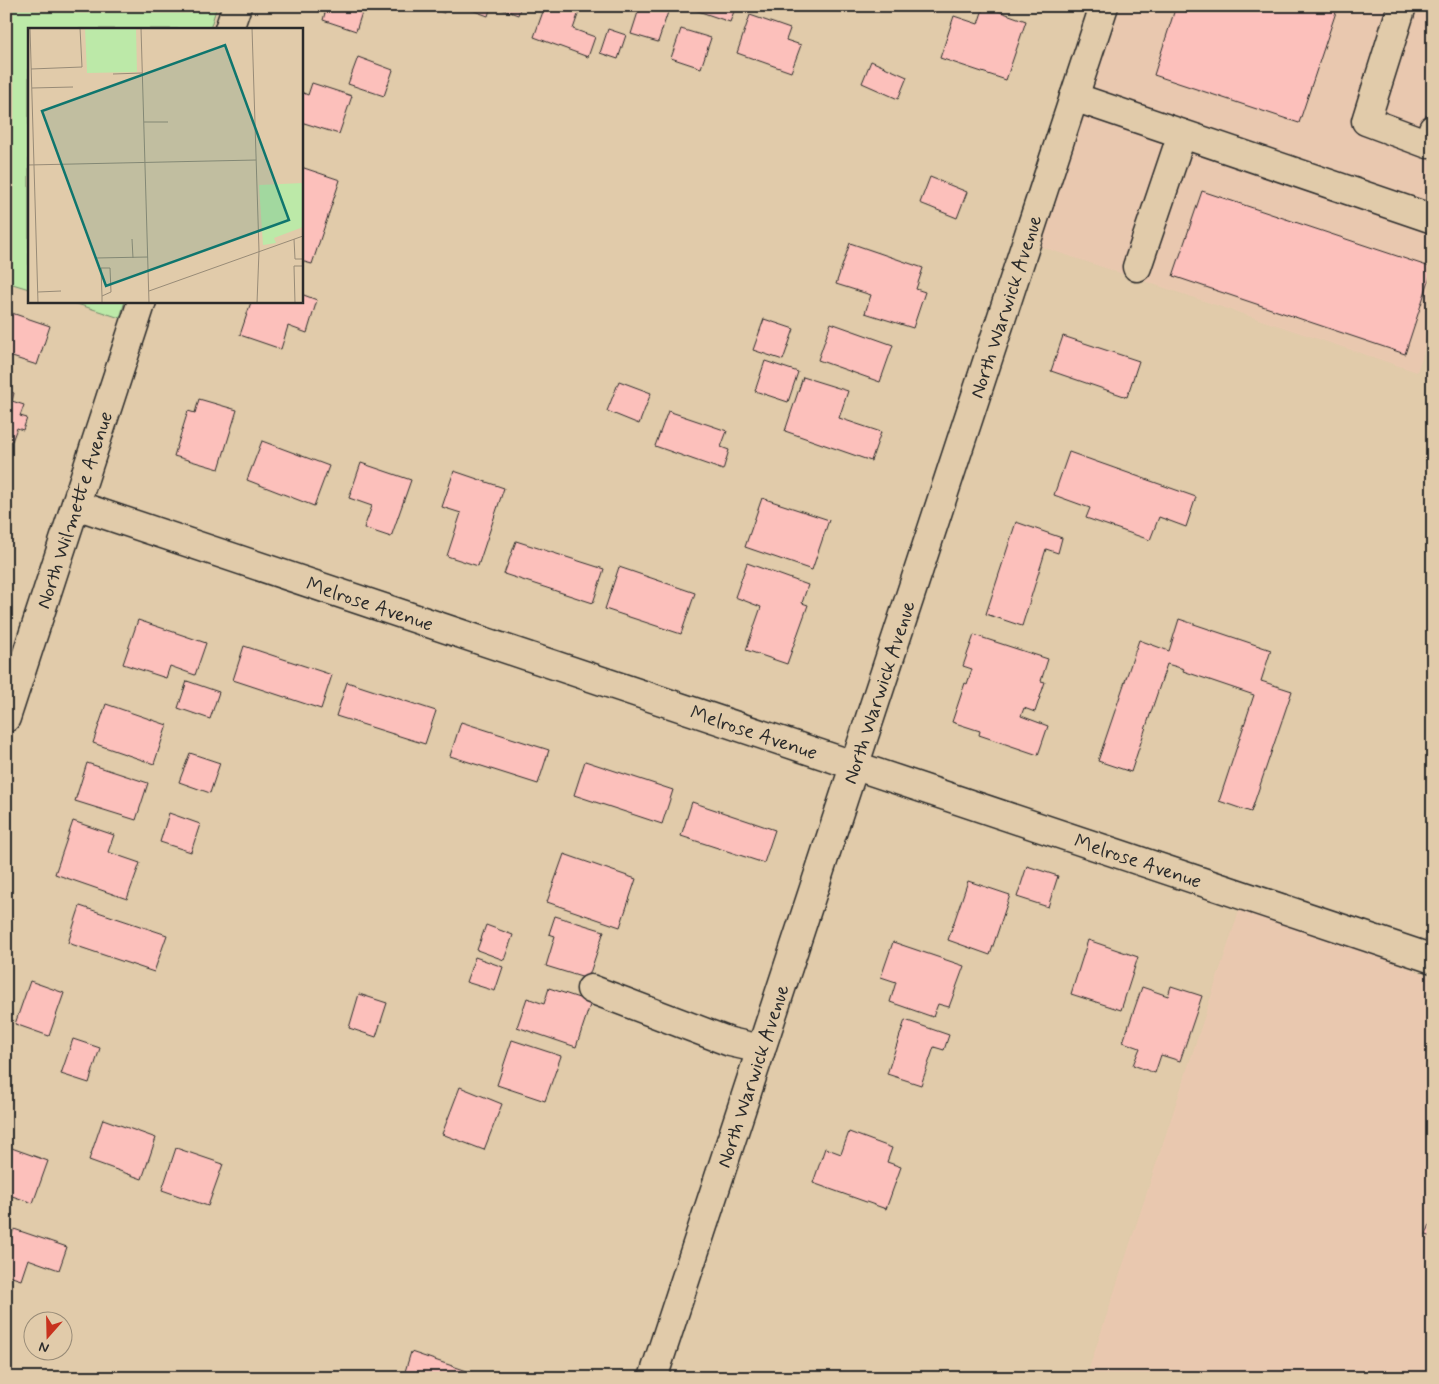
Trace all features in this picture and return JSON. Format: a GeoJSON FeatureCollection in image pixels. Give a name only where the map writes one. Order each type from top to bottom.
{"type":"FeatureCollection","features":[{"type":"Feature","properties":{"kind":"street"},"geometry":{"type":"LineString","coordinates":[[229,28],[237,6]]}},
{"type":"Feature","properties":{"kind":"street","name":"North Warwick Avenue"},"geometry":{"type":"LineString","coordinates":[[653,1378],[1104,6]]}},
{"type":"Feature","properties":{"kind":"street"},"geometry":{"type":"LineString","coordinates":[[1402,6],[1366,121],[1428,144],[1433,129]]}},
{"type":"Feature","properties":{"kind":"street"},"geometry":{"type":"LineString","coordinates":[[1074,96],[1433,219]]}},
{"type":"Feature","properties":{"kind":"street"},"geometry":{"type":"LineString","coordinates":[[1137,267],[1182,134]]}},
{"type":"Feature","properties":{"kind":"street","name":"North Wilmette Avenue"},"geometry":{"type":"LineString","coordinates":[[6,718],[142,302]]}},
{"type":"Feature","properties":{"kind":"street","name":"Melrose Avenue"},"geometry":{"type":"LineString","coordinates":[[76,504],[1433,959]]}},
{"type":"Feature","properties":{"kind":"street"},"geometry":{"type":"LineString","coordinates":[[591,989],[730,1042],[761,1049]]}},
{"type":"Feature","properties":{"kind":"shaded area"},"geometry":{"type":"Polygon","coordinates":[[[1120,6],[1433,6],[1433,324],[1417,372],[1039,246],[1120,6]]]}},
{"type":"Feature","properties":{"kind":"shaded area"},"geometry":{"type":"Polygon","coordinates":[[[1241,905],[1433,977],[1433,1378],[1086,1378],[1241,905]]]}},
{"type":"Feature","properties":{"kind":"green space"},"geometry":{"type":"Polygon","coordinates":[[[6,6],[217,6],[210,28],[28,28],[28,289],[6,282],[6,6]]]}},
{"type":"Feature","properties":{"kind":"green space"},"geometry":{"type":"Polygon","coordinates":[[[71,302],[125,302],[120,318],[71,302]]]}},
{"type":"Feature","properties":{"kind":"building"},"geometry":{"type":"Polygon","coordinates":[[[327,6],[364,6],[356,31],[323,20],[327,6]]]}},
{"type":"Feature","properties":{"kind":"building"},"geometry":{"type":"Polygon","coordinates":[[[425,6],[446,6],[444,13],[425,6]]]}},
{"type":"Feature","properties":{"kind":"building"},"geometry":{"type":"Polygon","coordinates":[[[461,6],[491,6],[488,16],[461,6]]]}},
{"type":"Feature","properties":{"kind":"building"},"geometry":{"type":"Polygon","coordinates":[[[494,6],[521,6],[518,15],[494,6]]]}},
{"type":"Feature","properties":{"kind":"building"},"geometry":{"type":"Polygon","coordinates":[[[545,6],[581,6],[573,29],[595,37],[588,57],[534,37],[545,6]]]}},
{"type":"Feature","properties":{"kind":"building"},"geometry":{"type":"Polygon","coordinates":[[[640,6],[670,6],[658,42],[631,34],[640,6]]]}},
{"type":"Feature","properties":{"kind":"building"},"geometry":{"type":"Polygon","coordinates":[[[697,6],[736,6],[730,22],[695,10],[697,6]]]}},
{"type":"Feature","properties":{"kind":"building"},"geometry":{"type":"Polygon","coordinates":[[[984,6],[1026,21],[1006,80],[940,58],[954,16],[978,24],[984,6]]]}},
{"type":"Feature","properties":{"kind":"building"},"geometry":{"type":"Polygon","coordinates":[[[1176,6],[1338,6],[1299,123],[1154,75],[1176,6]]]}},
{"type":"Feature","properties":{"kind":"building"},"geometry":{"type":"Polygon","coordinates":[[[750,15],[790,29],[786,40],[801,45],[791,72],[737,53],[750,15]]]}},
{"type":"Feature","properties":{"kind":"building"},"geometry":{"type":"Polygon","coordinates":[[[608,29],[626,35],[618,59],[600,53],[608,29]]]}},
{"type":"Feature","properties":{"kind":"building"},"geometry":{"type":"Polygon","coordinates":[[[681,29],[711,38],[701,68],[671,58],[681,29]]]}},
{"type":"Feature","properties":{"kind":"building"},"geometry":{"type":"Polygon","coordinates":[[[358,57],[393,70],[384,96],[348,84],[358,57]]]}},
{"type":"Feature","properties":{"kind":"building"},"geometry":{"type":"Polygon","coordinates":[[[871,61],[907,77],[898,99],[862,83],[871,61]]]}},
{"type":"Feature","properties":{"kind":"building"},"geometry":{"type":"Polygon","coordinates":[[[312,83],[352,96],[339,134],[302,122],[302,92],[308,95],[312,83]]]}},
{"type":"Feature","properties":{"kind":"building"},"geometry":{"type":"Polygon","coordinates":[[[302,167],[340,180],[312,264],[302,261],[302,167]]]}},
{"type":"Feature","properties":{"kind":"building"},"geometry":{"type":"Polygon","coordinates":[[[930,177],[967,192],[957,218],[920,203],[930,177]]]}},
{"type":"Feature","properties":{"kind":"building"},"geometry":{"type":"Polygon","coordinates":[[[1202,191],[1433,268],[1405,354],[1173,276],[1202,191]]]}},
{"type":"Feature","properties":{"kind":"building"},"geometry":{"type":"Polygon","coordinates":[[[850,243],[923,268],[916,289],[925,292],[913,328],[865,313],[871,295],[836,284],[850,243]]]}},
{"type":"Feature","properties":{"kind":"building"},"geometry":{"type":"Polygon","coordinates":[[[302,294],[317,300],[307,333],[288,326],[281,349],[240,335],[251,302],[302,302],[302,294]]]}},
{"type":"Feature","properties":{"kind":"building"},"geometry":{"type":"Polygon","coordinates":[[[6,311],[50,326],[37,365],[6,355],[6,311]]]}},
{"type":"Feature","properties":{"kind":"building"},"geometry":{"type":"Polygon","coordinates":[[[764,319],[794,329],[783,360],[753,350],[764,319]]]}},
{"type":"Feature","properties":{"kind":"building"},"geometry":{"type":"Polygon","coordinates":[[[831,323],[893,345],[880,382],[818,360],[831,323]]]}},
{"type":"Feature","properties":{"kind":"building"},"geometry":{"type":"Polygon","coordinates":[[[1063,336],[1139,361],[1127,397],[1051,371],[1063,336]]]}},
{"type":"Feature","properties":{"kind":"building"},"geometry":{"type":"Polygon","coordinates":[[[765,361],[798,372],[788,402],[755,391],[765,361]]]}},
{"type":"Feature","properties":{"kind":"building"},"geometry":{"type":"Polygon","coordinates":[[[803,377],[848,391],[839,418],[881,432],[871,461],[785,431],[803,377]]]}},
{"type":"Feature","properties":{"kind":"building"},"geometry":{"type":"Polygon","coordinates":[[[619,381],[651,393],[639,424],[607,411],[619,381]]]}},
{"type":"Feature","properties":{"kind":"building"},"geometry":{"type":"Polygon","coordinates":[[[6,391],[14,393],[12,401],[24,405],[20,416],[27,418],[23,430],[17,428],[12,441],[6,439],[6,391]]]}},
{"type":"Feature","properties":{"kind":"building"},"geometry":{"type":"Polygon","coordinates":[[[199,399],[237,410],[219,469],[174,456],[188,411],[195,413],[199,399]]]}},
{"type":"Feature","properties":{"kind":"building"},"geometry":{"type":"Polygon","coordinates":[[[668,411],[727,431],[721,447],[729,450],[723,470],[655,446],[668,411]]]}},
{"type":"Feature","properties":{"kind":"building"},"geometry":{"type":"Polygon","coordinates":[[[262,441],[329,466],[314,506],[247,480],[262,441]]]}},
{"type":"Feature","properties":{"kind":"building"},"geometry":{"type":"Polygon","coordinates":[[[1069,452],[1196,497],[1186,527],[1159,517],[1150,540],[1086,518],[1090,508],[1054,495],[1069,452]]]}},
{"type":"Feature","properties":{"kind":"building"},"geometry":{"type":"Polygon","coordinates":[[[361,463],[411,480],[391,537],[364,528],[372,506],[349,498],[361,463]]]}},
{"type":"Feature","properties":{"kind":"building"},"geometry":{"type":"Polygon","coordinates":[[[454,471],[504,488],[478,566],[447,556],[461,513],[442,507],[454,471]]]}},
{"type":"Feature","properties":{"kind":"building"},"geometry":{"type":"Polygon","coordinates":[[[762,498],[829,520],[812,570],[745,547],[762,498]]]}},
{"type":"Feature","properties":{"kind":"building"},"geometry":{"type":"Polygon","coordinates":[[[1016,522],[1062,538],[1058,553],[1046,549],[1022,626],[986,614],[1016,522]]]}},
{"type":"Feature","properties":{"kind":"building"},"geometry":{"type":"Polygon","coordinates":[[[516,541],[604,569],[593,603],[504,574],[516,541]]]}},
{"type":"Feature","properties":{"kind":"building"},"geometry":{"type":"Polygon","coordinates":[[[747,563],[808,585],[802,603],[808,605],[787,664],[746,650],[761,607],[735,597],[747,563]]]}},
{"type":"Feature","properties":{"kind":"building"},"geometry":{"type":"Polygon","coordinates":[[[619,567],[695,593],[681,634],[605,609],[619,567]]]}},
{"type":"Feature","properties":{"kind":"building"},"geometry":{"type":"Polygon","coordinates":[[[1179,619],[1271,650],[1261,681],[1292,691],[1251,812],[1219,801],[1254,695],[1183,671],[1184,669],[1167,664],[1131,772],[1098,761],[1139,640],[1169,651],[1179,619]]]}},
{"type":"Feature","properties":{"kind":"building"},"geometry":{"type":"Polygon","coordinates":[[[138,620],[206,643],[195,675],[170,666],[166,678],[123,664],[138,620]]]}},
{"type":"Feature","properties":{"kind":"building"},"geometry":{"type":"Polygon","coordinates":[[[974,635],[1048,659],[1041,681],[1045,682],[1035,712],[1024,708],[1021,716],[1048,726],[1038,755],[979,735],[980,731],[952,722],[965,683],[967,684],[972,669],[963,666],[974,635]]]}},
{"type":"Feature","properties":{"kind":"building"},"geometry":{"type":"Polygon","coordinates":[[[244,646],[332,675],[321,709],[233,680],[244,646]]]}},
{"type":"Feature","properties":{"kind":"building"},"geometry":{"type":"Polygon","coordinates":[[[187,681],[219,692],[210,719],[178,708],[187,681]]]}},
{"type":"Feature","properties":{"kind":"building"},"geometry":{"type":"Polygon","coordinates":[[[347,682],[436,711],[425,744],[336,716],[347,682]]]}},
{"type":"Feature","properties":{"kind":"building"},"geometry":{"type":"Polygon","coordinates":[[[106,704],[167,725],[154,764],[93,743],[106,704]]]}},
{"type":"Feature","properties":{"kind":"building"},"geometry":{"type":"Polygon","coordinates":[[[461,722],[549,750],[538,784],[450,756],[461,722]]]}},
{"type":"Feature","properties":{"kind":"building"},"geometry":{"type":"Polygon","coordinates":[[[190,753],[220,763],[210,793],[179,782],[190,753]]]}},
{"type":"Feature","properties":{"kind":"building"},"geometry":{"type":"Polygon","coordinates":[[[585,761],[673,790],[662,824],[574,795],[585,761]]]}},
{"type":"Feature","properties":{"kind":"building"},"geometry":{"type":"Polygon","coordinates":[[[87,763],[148,783],[136,820],[75,801],[87,763]]]}},
{"type":"Feature","properties":{"kind":"building"},"geometry":{"type":"Polygon","coordinates":[[[692,802],[775,830],[764,863],[681,836],[692,802]]]}},
{"type":"Feature","properties":{"kind":"building"},"geometry":{"type":"Polygon","coordinates":[[[169,813],[200,824],[191,852],[160,842],[169,813]]]}},
{"type":"Feature","properties":{"kind":"building"},"geometry":{"type":"Polygon","coordinates":[[[73,821],[114,835],[108,852],[140,863],[127,899],[55,874],[73,821]]]}},
{"type":"Feature","properties":{"kind":"building"},"geometry":{"type":"Polygon","coordinates":[[[564,854],[636,879],[620,927],[547,902],[564,854]]]}},
{"type":"Feature","properties":{"kind":"building"},"geometry":{"type":"Polygon","coordinates":[[[1027,866],[1058,876],[1048,907],[1017,897],[1027,866]]]}},
{"type":"Feature","properties":{"kind":"building"},"geometry":{"type":"Polygon","coordinates":[[[968,881],[1010,895],[990,955],[948,940],[968,881]]]}},
{"type":"Feature","properties":{"kind":"building"},"geometry":{"type":"Polygon","coordinates":[[[80,906],[167,935],[154,972],[68,943],[80,906]]]}},
{"type":"Feature","properties":{"kind":"building"},"geometry":{"type":"Polygon","coordinates":[[[555,916],[604,931],[588,979],[546,966],[555,936],[549,934],[555,916]]]}},
{"type":"Feature","properties":{"kind":"building"},"geometry":{"type":"Polygon","coordinates":[[[486,925],[513,935],[504,960],[477,950],[486,925]]]}},
{"type":"Feature","properties":{"kind":"building"},"geometry":{"type":"Polygon","coordinates":[[[1088,940],[1138,957],[1121,1010],[1071,994],[1088,940]]]}},
{"type":"Feature","properties":{"kind":"building"},"geometry":{"type":"Polygon","coordinates":[[[893,942],[964,966],[949,1007],[938,1004],[933,1017],[890,1002],[896,982],[881,977],[893,942]]]}},
{"type":"Feature","properties":{"kind":"building"},"geometry":{"type":"Polygon","coordinates":[[[475,957],[503,967],[495,991],[466,982],[475,957]]]}},
{"type":"Feature","properties":{"kind":"building"},"geometry":{"type":"Polygon","coordinates":[[[30,981],[64,993],[49,1036],[15,1024],[30,981]]]}},
{"type":"Feature","properties":{"kind":"building"},"geometry":{"type":"Polygon","coordinates":[[[1171,986],[1202,996],[1180,1061],[1161,1055],[1155,1073],[1133,1065],[1140,1048],[1123,1042],[1142,987],[1168,996],[1171,986]]]}},
{"type":"Feature","properties":{"kind":"building"},"geometry":{"type":"Polygon","coordinates":[[[549,988],[591,1002],[576,1047],[517,1027],[527,998],[544,1004],[549,988]]]}},
{"type":"Feature","properties":{"kind":"building"},"geometry":{"type":"Polygon","coordinates":[[[359,994],[387,1003],[376,1037],[349,1028],[359,994]]]}},
{"type":"Feature","properties":{"kind":"building"},"geometry":{"type":"Polygon","coordinates":[[[905,1020],[949,1035],[944,1050],[934,1047],[921,1085],[887,1074],[905,1020]]]}},
{"type":"Feature","properties":{"kind":"building"},"geometry":{"type":"Polygon","coordinates":[[[73,1039],[100,1048],[89,1083],[61,1074],[73,1039]]]}},
{"type":"Feature","properties":{"kind":"building"},"geometry":{"type":"Polygon","coordinates":[[[512,1040],[561,1056],[545,1101],[497,1085],[512,1040]]]}},
{"type":"Feature","properties":{"kind":"building"},"geometry":{"type":"Polygon","coordinates":[[[460,1087],[502,1104],[484,1150],[442,1134],[460,1087]]]}},
{"type":"Feature","properties":{"kind":"building"},"geometry":{"type":"Polygon","coordinates":[[[103,1119],[156,1138],[142,1179],[89,1160],[103,1119]]]}},
{"type":"Feature","properties":{"kind":"building"},"geometry":{"type":"Polygon","coordinates":[[[849,1132],[892,1148],[887,1162],[901,1167],[886,1209],[813,1183],[825,1148],[841,1154],[849,1132]]]}},
{"type":"Feature","properties":{"kind":"building"},"geometry":{"type":"Polygon","coordinates":[[[6,1146],[48,1161],[33,1203],[6,1194],[6,1146]]]}},
{"type":"Feature","properties":{"kind":"building"},"geometry":{"type":"Polygon","coordinates":[[[176,1148],[223,1164],[208,1206],[162,1190],[176,1148]]]}},
{"type":"Feature","properties":{"kind":"building"},"geometry":{"type":"Polygon","coordinates":[[[1433,1216],[1433,1237],[1426,1235],[1433,1216]]]}},
{"type":"Feature","properties":{"kind":"building"},"geometry":{"type":"Polygon","coordinates":[[[14,1229],[67,1247],[59,1270],[28,1259],[21,1280],[6,1275],[6,1249],[14,1229]]]}},
{"type":"Feature","properties":{"kind":"building"},"geometry":{"type":"Polygon","coordinates":[[[411,1352],[473,1373],[471,1378],[403,1378],[411,1352]]]}}]}
